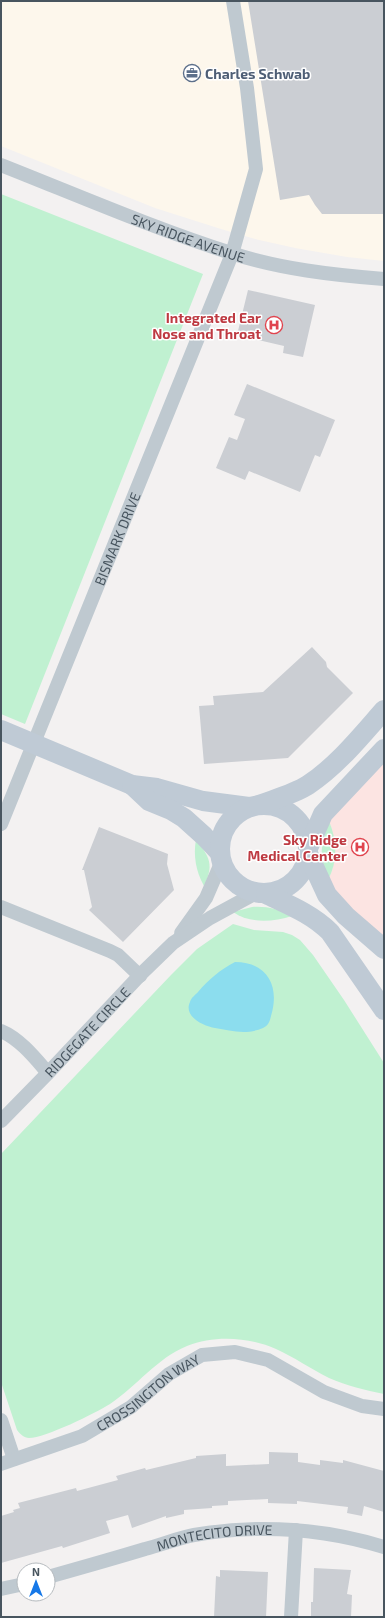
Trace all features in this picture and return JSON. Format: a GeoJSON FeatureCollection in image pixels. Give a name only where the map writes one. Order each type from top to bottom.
{"type":"FeatureCollection","features":[{"type":"Feature","properties":{"kind":"main road"},"geometry":{"type":"LineString","coordinates":[[384,710],[325,772],[307,786],[239,812],[225,828],[221,837],[221,857],[224,868],[229,877],[237,884],[261,893],[319,921],[330,932],[384,1010]]}},
{"type":"Feature","properties":{"kind":"main road"},"geometry":{"type":"LineString","coordinates":[[1,730],[132,785],[157,788],[203,801],[280,807],[289,812],[303,826],[307,836],[309,851],[327,895],[346,916],[384,949]]}},
{"type":"Feature","properties":{"kind":"main road"},"geometry":{"type":"LineString","coordinates":[[261,893],[276,892],[286,888],[301,875],[306,866],[309,851],[323,814],[384,749]]}},
{"type":"Feature","properties":{"kind":"main road"},"geometry":{"type":"LineString","coordinates":[[132,785],[149,801],[184,818],[204,836],[221,857]]}},
{"type":"Feature","properties":{"kind":"street","name":"BISMARK DRIVE"},"geometry":{"type":"LineString","coordinates":[[1,824],[232,254],[256,170],[247,88],[233,1]]}},
{"type":"Feature","properties":{"kind":"street","name":"SKY RIDGE AVENUE"},"geometry":{"type":"LineString","coordinates":[[1,165],[145,222],[232,254],[275,264],[352,277],[384,280]]}},
{"type":"Feature","properties":{"kind":"street","name":"RIDGEGATE CIRCLE"},"geometry":{"type":"LineString","coordinates":[[1,1121],[173,943],[206,898],[221,857]]}},
{"type":"Feature","properties":{"kind":"street","name":"RIDGEGATE CIRCLE"},"geometry":{"type":"LineString","coordinates":[[173,943],[205,921],[261,893]]}},
{"type":"Feature","properties":{"kind":"street"},"geometry":{"type":"LineString","coordinates":[[1,907],[110,951],[118,955],[140,976]]}},
{"type":"Feature","properties":{"kind":"street"},"geometry":{"type":"LineString","coordinates":[[1,1031],[10,1035],[31,1054],[48,1073]]}},
{"type":"Feature","properties":{"kind":"street","name":"CROSSINGTON WAY"},"geometry":{"type":"LineString","coordinates":[[1,1464],[82,1436],[131,1407],[169,1374],[202,1355],[235,1352],[268,1360],[324,1392],[362,1406],[384,1409]]}},
{"type":"Feature","properties":{"kind":"street"},"geometry":{"type":"LineString","coordinates":[[1,1420],[14,1459]]}},
{"type":"Feature","properties":{"kind":"street","name":"MONTECITO DRIVE"},"geometry":{"type":"LineString","coordinates":[[56,1575],[192,1536],[241,1529],[261,1528],[318,1531],[384,1547]]}},
{"type":"Feature","properties":{"kind":"street"},"geometry":{"type":"LineString","coordinates":[[291,1617],[296,1530]]}},
{"type":"Feature","properties":{"kind":"street"},"geometry":{"type":"LineString","coordinates":[[1,1590],[16,1586]]}},
{"type":"Feature","properties":{"kind":"shaded area","name":"Charles Schwab"},"geometry":{"type":"Polygon","coordinates":[[[1,1],[384,1],[384,261],[347,257],[295,248],[259,240],[221,229],[155,208],[1,146],[1,1]]]}},
{"type":"Feature","properties":{"kind":"shaded area","name":"Sky Ridge Medical Center"},"geometry":{"type":"Polygon","coordinates":[[[384,759],[384,940],[340,901],[328,880],[332,871],[335,851],[329,821],[384,759]]]}},
{"type":"Feature","properties":{"kind":"green space"},"geometry":{"type":"Polygon","coordinates":[[[1,194],[203,274],[25,724],[1,714],[1,194]]]}},
{"type":"Feature","properties":{"kind":"green space"},"geometry":{"type":"Polygon","coordinates":[[[329,821],[334,836],[335,858],[328,880],[322,857],[322,844],[329,821]]]}},
{"type":"Feature","properties":{"kind":"green space"},"geometry":{"type":"Polygon","coordinates":[[[196,840],[205,851],[210,867],[204,886],[196,863],[196,840]]]}},
{"type":"Feature","properties":{"kind":"green space"},"geometry":{"type":"Polygon","coordinates":[[[252,907],[272,908],[292,916],[277,920],[262,921],[247,919],[233,912],[252,907]]]}},
{"type":"Feature","properties":{"kind":"green space"},"geometry":{"type":"Polygon","coordinates":[[[233,924],[254,930],[283,932],[300,940],[313,955],[344,1000],[384,1063],[384,1394],[356,1388],[336,1381],[283,1352],[265,1345],[232,1339],[209,1340],[198,1342],[176,1351],[157,1365],[120,1397],[94,1413],[46,1434],[29,1438],[25,1437],[17,1430],[1,1382],[1,1154],[197,949],[233,924]]]}},
{"type":"Feature","properties":{"kind":"water"},"geometry":{"type":"Polygon","coordinates":[[[235,962],[256,966],[269,978],[274,995],[273,1005],[271,1018],[263,1028],[245,1032],[215,1028],[200,1023],[189,1012],[189,1007],[193,997],[215,975],[235,962]]]}},
{"type":"Feature","properties":{"kind":"building"},"geometry":{"type":"Polygon","coordinates":[[[248,1],[384,1],[384,214],[322,214],[309,195],[280,200],[248,1]]]}},
{"type":"Feature","properties":{"kind":"building"},"geometry":{"type":"Polygon","coordinates":[[[248,290],[315,305],[303,357],[283,353],[284,346],[237,335],[248,290]]]}},
{"type":"Feature","properties":{"kind":"building"},"geometry":{"type":"Polygon","coordinates":[[[247,384],[335,420],[320,457],[315,455],[300,492],[249,471],[245,480],[216,468],[229,437],[237,440],[245,419],[234,415],[247,384]]]}},
{"type":"Feature","properties":{"kind":"building"},"geometry":{"type":"Polygon","coordinates":[[[312,647],[326,662],[327,667],[353,693],[288,758],[204,764],[199,706],[214,705],[213,696],[263,692],[312,647]]]}},
{"type":"Feature","properties":{"kind":"building"},"geometry":{"type":"Polygon","coordinates":[[[99,827],[168,854],[167,864],[174,890],[123,942],[89,910],[92,907],[84,870],[82,870],[99,827]]]}},
{"type":"Feature","properties":{"kind":"building"},"geometry":{"type":"Polygon","coordinates":[[[269,1452],[298,1453],[298,1462],[320,1465],[320,1460],[343,1463],[343,1460],[384,1471],[384,1512],[364,1506],[362,1516],[347,1513],[348,1507],[297,1501],[297,1504],[268,1503],[268,1499],[228,1501],[228,1505],[184,1510],[184,1514],[166,1518],[166,1516],[132,1528],[128,1515],[106,1521],[110,1533],[63,1548],[62,1546],[1,1563],[1,1516],[14,1512],[13,1510],[20,1508],[18,1503],[76,1488],[77,1491],[118,1480],[116,1476],[145,1468],[146,1470],[196,1458],[196,1456],[226,1454],[226,1466],[269,1464],[269,1452]]]}},
{"type":"Feature","properties":{"kind":"building"},"geometry":{"type":"Polygon","coordinates":[[[314,1568],[351,1570],[347,1594],[352,1595],[351,1617],[311,1617],[314,1568]]]}},
{"type":"Feature","properties":{"kind":"building"},"geometry":{"type":"Polygon","coordinates":[[[220,1570],[268,1572],[266,1617],[214,1617],[216,1576],[220,1577],[220,1570]]]}},
{"type":"Feature","properties":{"kind":"place","name":"Charles Schwab"},"geometry":{"type":"Point","coordinates":[192,73]}},
{"type":"Feature","properties":{"kind":"place","name":"Integrated Ear Nose and Throat"},"geometry":{"type":"Point","coordinates":[274,325]}},
{"type":"Feature","properties":{"kind":"place","name":"Sky Ridge Medical Center"},"geometry":{"type":"Point","coordinates":[360,847]}}]}
